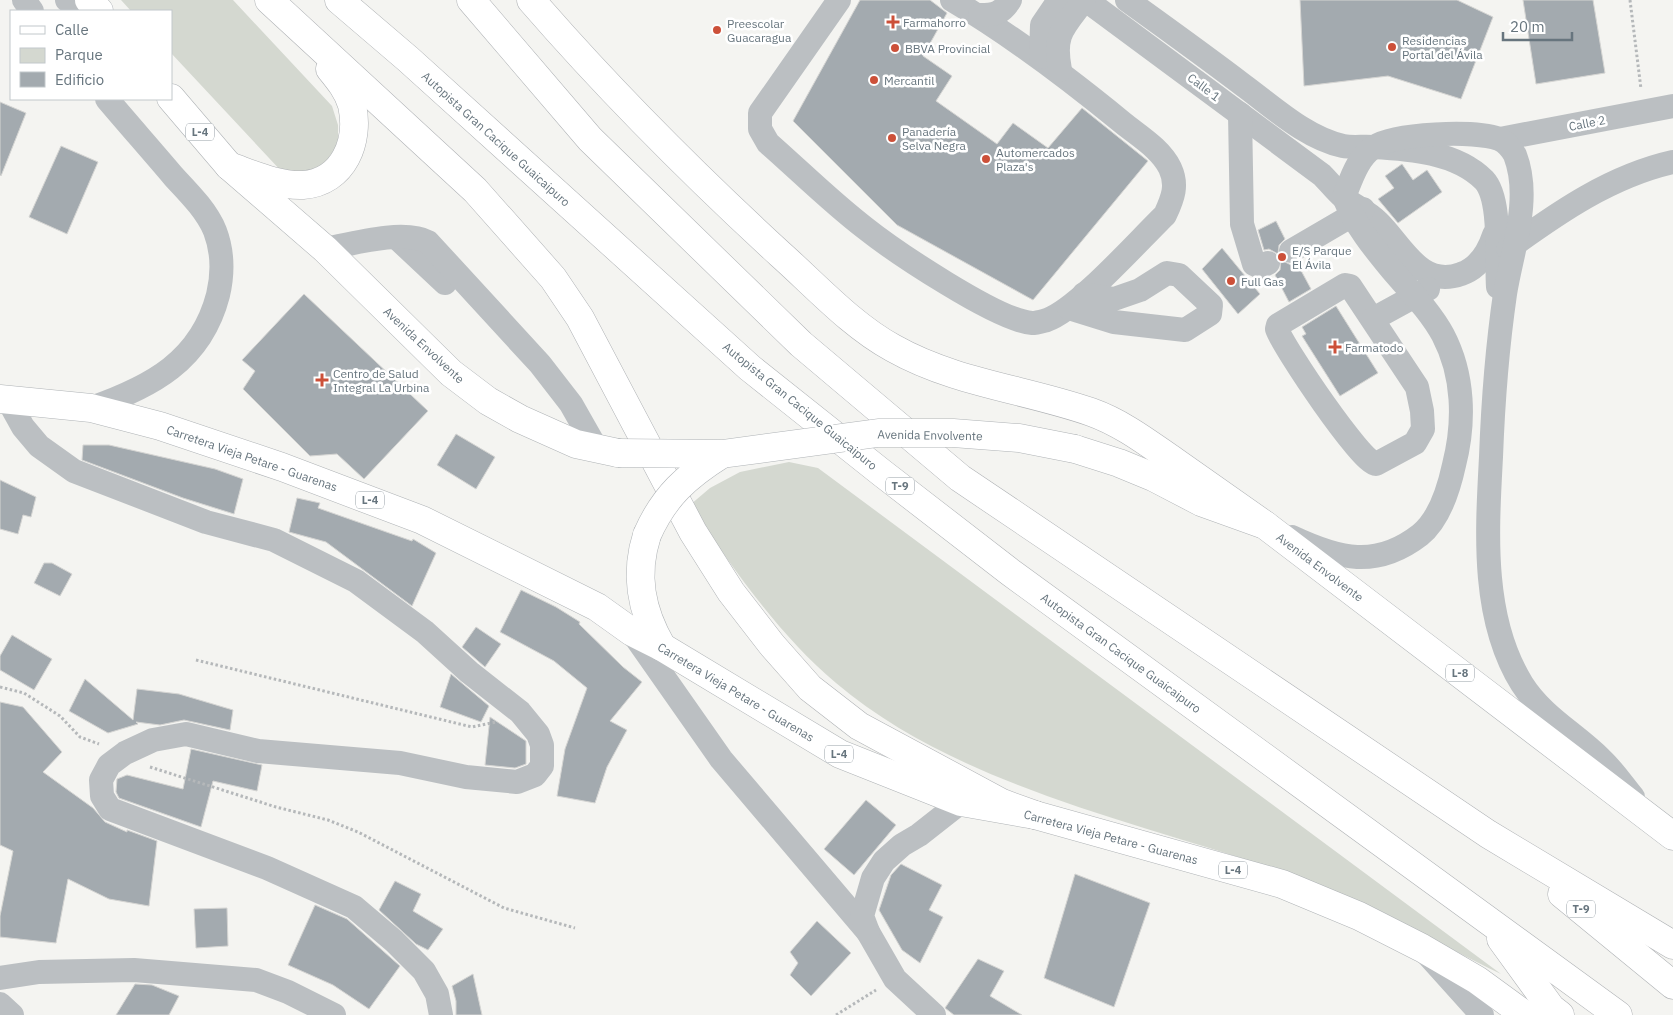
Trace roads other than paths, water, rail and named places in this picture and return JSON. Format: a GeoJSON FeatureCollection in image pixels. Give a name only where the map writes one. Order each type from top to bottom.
{"type":"FeatureCollection","features":[{"type":"Feature","properties":{"kind":"main road"},"geometry":{"type":"LineString","coordinates":[[89,0],[98,10]]}},
{"type":"Feature","properties":{"kind":"main road"},"geometry":{"type":"LineString","coordinates":[[229,166],[289,185],[305,185],[335,173],[346,158],[353,142],[352,104],[345,88],[323,61],[263,0]]}},
{"type":"Feature","properties":{"kind":"main road"},"geometry":{"type":"LineString","coordinates":[[269,0],[475,190],[521,239],[553,278],[580,318],[693,532],[730,592],[772,645],[810,688],[859,726],[901,750],[1002,803],[1035,815]]}},
{"type":"Feature","properties":{"kind":"main road","name":"T-9"},"geometry":{"type":"LineString","coordinates":[[471,0],[597,146],[801,344],[960,478],[1488,834],[1673,985]]}},
{"type":"Feature","properties":{"kind":"main road"},"geometry":{"type":"LineString","coordinates":[[531,0],[581,58],[647,128],[770,244],[861,326],[892,348],[929,366],[976,381],[1091,412],[1124,427],[1265,525]]}},
{"type":"Feature","properties":{"kind":"main road","name":"Autopista Gran Cacique Guaicaipuro"},"geometry":{"type":"LineString","coordinates":[[344,3],[758,374],[1010,572],[1486,917]]}},
{"type":"Feature","properties":{"kind":"main road","name":"Avenida Envolvente"},"geometry":{"type":"LineString","coordinates":[[172,99],[229,166],[324,249],[451,373],[488,401],[520,418],[597,448],[722,454],[878,433],[954,433],[1019,438],[1075,449],[1119,463],[1153,477],[1201,502],[1265,525],[1663,829]]}},
{"type":"Feature","properties":{"kind":"main road","name":"Carretera Vieja Petare - Guarenas"},"geometry":{"type":"LineString","coordinates":[[4,399],[91,408],[160,426],[282,467],[422,520],[597,607],[632,632],[662,647],[840,754],[961,802],[1035,815],[1282,884],[1359,916],[1422,948],[1477,980],[1526,1015]]}},
{"type":"Feature","properties":{"kind":"main road"},"geometry":{"type":"LineString","coordinates":[[662,647],[643,604],[640,570],[642,550],[652,522],[676,488],[691,474],[722,454]]}},
{"type":"Feature","properties":{"kind":"main road"},"geometry":{"type":"LineString","coordinates":[[1488,834],[1673,945]]}},
{"type":"Feature","properties":{"kind":"main road"},"geometry":{"type":"LineString","coordinates":[[1486,917],[1551,1008],[1560,1015]]}},
{"type":"Feature","properties":{"kind":"main road","name":"T-9"},"geometry":{"type":"LineString","coordinates":[[1486,917],[1618,1015]]}},
{"type":"Feature","properties":{"kind":"street"},"geometry":{"type":"LineString","coordinates":[[68,0],[83,10]]}},
{"type":"Feature","properties":{"kind":"street"},"geometry":{"type":"LineString","coordinates":[[839,0],[760,113],[760,129],[768,143],[865,228],[935,275],[993,309],[1032,323],[1047,320],[1076,301],[1165,215],[1173,197],[1175,183],[1164,158],[980,8]]}},
{"type":"Feature","properties":{"kind":"street"},"geometry":{"type":"LineString","coordinates":[[955,2],[980,8],[996,15],[1006,8],[1010,0]]}},
{"type":"Feature","properties":{"kind":"street"},"geometry":{"type":"LineString","coordinates":[[1050,64],[1042,25],[1059,0]]}},
{"type":"Feature","properties":{"kind":"street"},"geometry":{"type":"LineString","coordinates":[[1050,64],[1062,28],[1085,0]]}},
{"type":"Feature","properties":{"kind":"street","name":"Calle 1"},"geometry":{"type":"LineString","coordinates":[[1085,0],[1322,175],[1353,208]]}},
{"type":"Feature","properties":{"kind":"street","name":"Calle 1"},"geometry":{"type":"LineString","coordinates":[[1127,0],[1272,107],[1318,136],[1344,146],[1374,147]]}},
{"type":"Feature","properties":{"kind":"street"},"geometry":{"type":"LineString","coordinates":[[91,408],[148,385],[178,364],[197,343],[212,316],[221,283],[221,254],[215,230],[199,206],[108,100]]}},
{"type":"Feature","properties":{"kind":"street","name":"Calle 2"},"geometry":{"type":"LineString","coordinates":[[1374,147],[1405,137],[1470,135],[1500,139],[1673,106]]}},
{"type":"Feature","properties":{"kind":"street"},"geometry":{"type":"LineString","coordinates":[[1240,114],[1242,224],[1254,264],[1260,267],[1268,263]]}},
{"type":"Feature","properties":{"kind":"street"},"geometry":{"type":"LineString","coordinates":[[1500,139],[1514,154],[1522,202],[1506,251],[1501,328],[1494,383],[1488,526],[1490,574],[1500,630],[1522,684],[1547,715],[1601,759],[1663,829]]}},
{"type":"Feature","properties":{"kind":"street"},"geometry":{"type":"LineString","coordinates":[[1265,525],[1319,550],[1375,558],[1410,542],[1422,533],[1432,521],[1450,484],[1460,438],[1462,410],[1458,374],[1443,334],[1419,302],[1363,235],[1353,208],[1359,164],[1374,147],[1427,152],[1447,158],[1469,169],[1485,180],[1498,213],[1496,228],[1482,260],[1419,302],[1372,319]]}},
{"type":"Feature","properties":{"kind":"street"},"geometry":{"type":"LineString","coordinates":[[1353,208],[1378,222],[1420,269],[1435,277],[1460,275],[1506,251],[1600,188],[1627,175],[1673,162]]}},
{"type":"Feature","properties":{"kind":"street"},"geometry":{"type":"LineString","coordinates":[[1291,250],[1353,208]]}},
{"type":"Feature","properties":{"kind":"street"},"geometry":{"type":"LineString","coordinates":[[1496,228],[1506,251]]}},
{"type":"Feature","properties":{"kind":"street"},"geometry":{"type":"LineString","coordinates":[[324,249],[380,238],[413,236],[428,242],[540,364],[571,404],[597,448]]}},
{"type":"Feature","properties":{"kind":"street"},"geometry":{"type":"LineString","coordinates":[[1167,273],[1173,273],[1179,275],[1211,305],[1212,310],[1210,314],[1185,330],[1114,322],[1076,301],[1114,299],[1140,290],[1167,273]]}},
{"type":"Feature","properties":{"kind":"street"},"geometry":{"type":"LineString","coordinates":[[1345,284],[1350,286],[1372,319],[1417,387],[1423,417],[1421,436],[1415,443],[1376,464],[1372,464],[1344,434],[1277,329],[1278,325],[1345,284]]}},
{"type":"Feature","properties":{"kind":"street"},"geometry":{"type":"LineString","coordinates":[[4,399],[39,446],[74,471],[206,522],[274,540],[356,580],[425,632],[469,672],[520,712],[538,734],[544,756],[542,766],[535,775],[517,782],[466,777],[400,763],[258,750],[186,734],[153,740],[125,753],[109,765],[101,780],[102,796],[110,809],[267,868],[354,907],[394,941],[424,971],[438,994],[441,1015]]}},
{"type":"Feature","properties":{"kind":"street"},"geometry":{"type":"LineString","coordinates":[[632,632],[721,759],[868,932]]}},
{"type":"Feature","properties":{"kind":"street"},"geometry":{"type":"LineString","coordinates":[[934,1015],[895,979],[868,932],[862,916],[872,878],[884,861],[902,845],[919,836],[961,802]]}},
{"type":"Feature","properties":{"kind":"street"},"geometry":{"type":"LineString","coordinates":[[1422,948],[1482,1015]]}},
{"type":"Feature","properties":{"kind":"street"},"geometry":{"type":"LineString","coordinates":[[0,978],[39,972],[134,970],[256,980],[288,992],[334,1015]]}},
{"type":"Feature","properties":{"kind":"street"},"geometry":{"type":"LineString","coordinates":[[0,1004],[12,1015]]}},
{"type":"Feature","properties":{"kind":"place","name":"Farmahorro"},"geometry":{"type":"Point","coordinates":[893,22]}},
{"type":"Feature","properties":{"kind":"place","name":"Preescolar Guacaragua"},"geometry":{"type":"Point","coordinates":[717,30]}},
{"type":"Feature","properties":{"kind":"place","name":"Residencias Portal del Ávila"},"geometry":{"type":"Point","coordinates":[1392,47]}},
{"type":"Feature","properties":{"kind":"place","name":"BBVA Provincial"},"geometry":{"type":"Point","coordinates":[895,48]}},
{"type":"Feature","properties":{"kind":"place","name":"Mercantil"},"geometry":{"type":"Point","coordinates":[874,80]}},
{"type":"Feature","properties":{"kind":"place","name":"Panadería Selva Negra"},"geometry":{"type":"Point","coordinates":[892,138]}},
{"type":"Feature","properties":{"kind":"place","name":"Automercados Plaza's"},"geometry":{"type":"Point","coordinates":[986,159]}},
{"type":"Feature","properties":{"kind":"place","name":"E/S Parque El Ávila"},"geometry":{"type":"Point","coordinates":[1282,257]}},
{"type":"Feature","properties":{"kind":"place","name":"Full Gas"},"geometry":{"type":"Point","coordinates":[1231,281]}},
{"type":"Feature","properties":{"kind":"place","name":"Farmatodo"},"geometry":{"type":"Point","coordinates":[1335,347]}},
{"type":"Feature","properties":{"kind":"place","name":"Centro de Salud Integral La Urbina"},"geometry":{"type":"Point","coordinates":[322,380]}}]}
